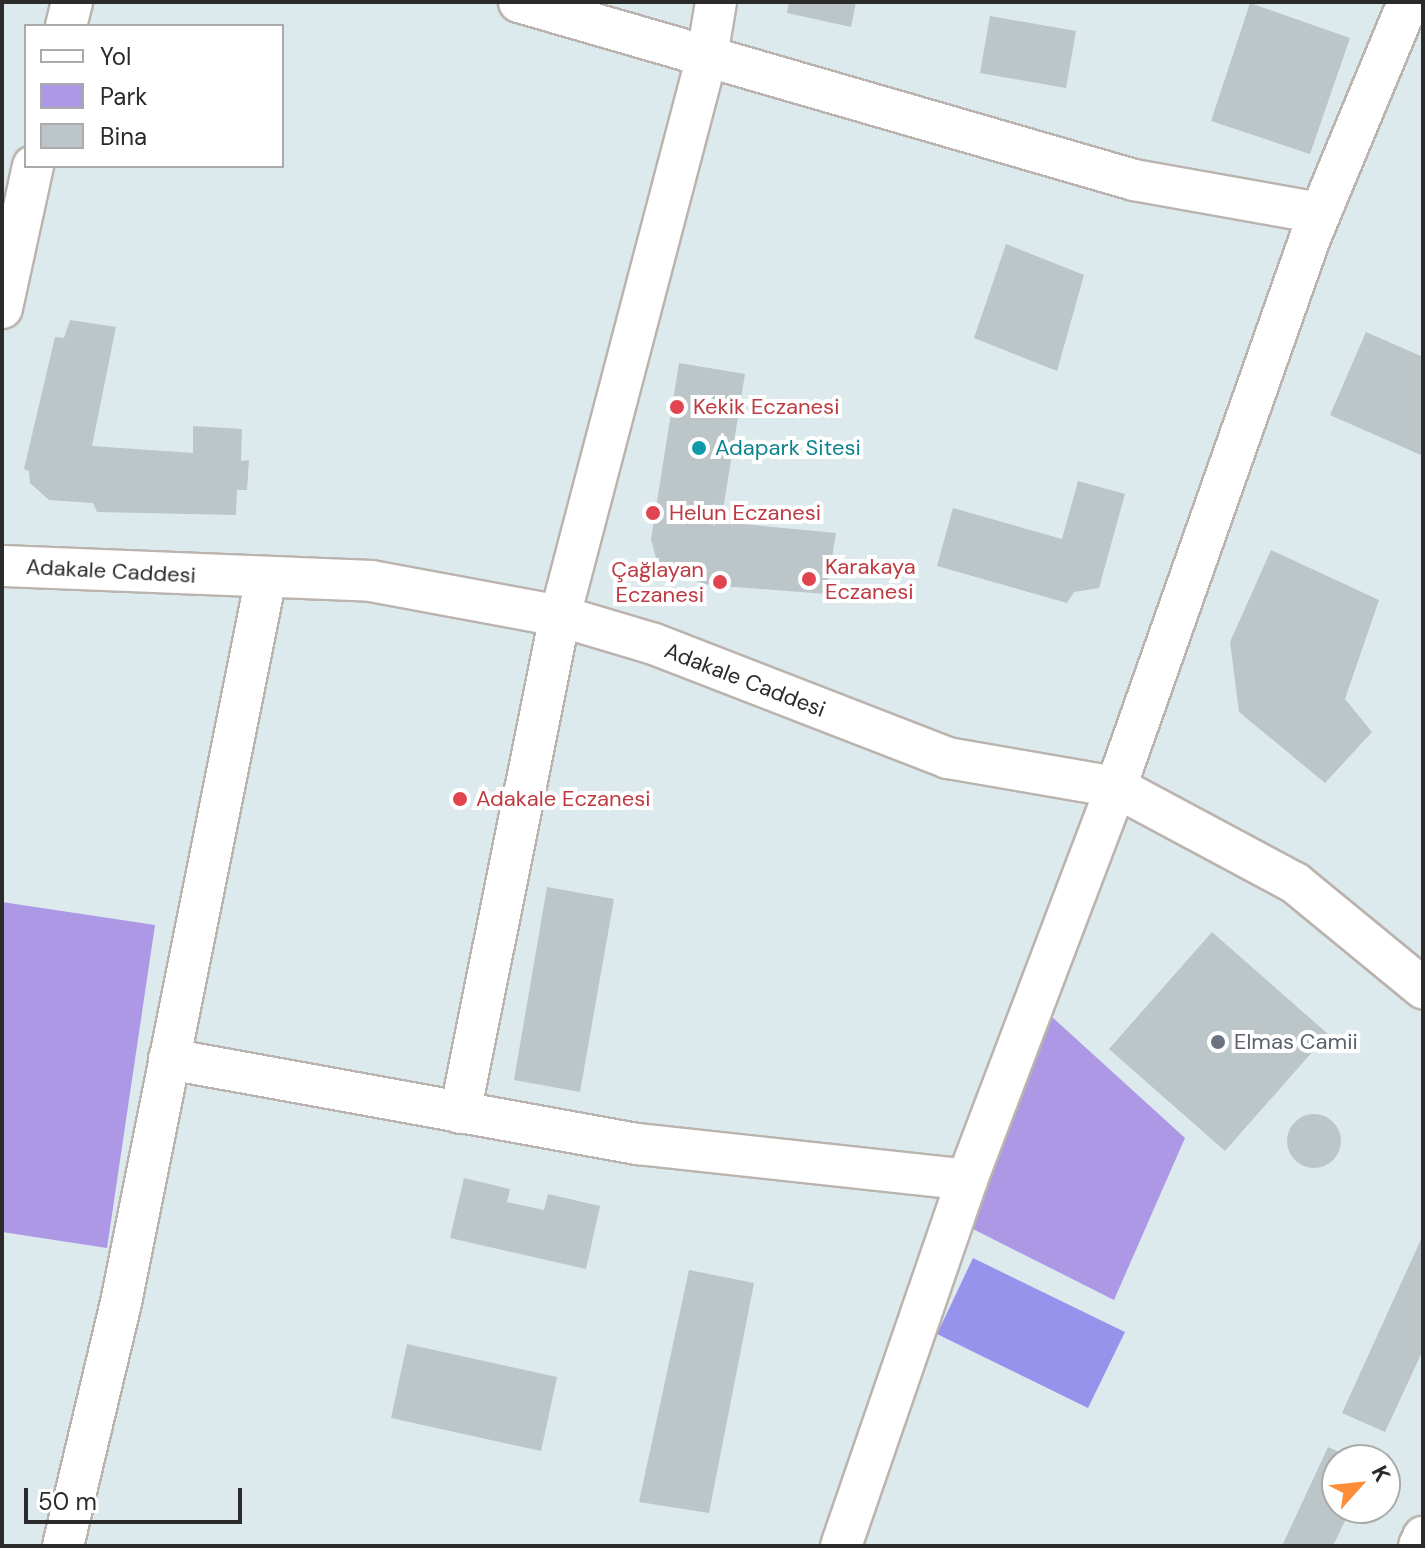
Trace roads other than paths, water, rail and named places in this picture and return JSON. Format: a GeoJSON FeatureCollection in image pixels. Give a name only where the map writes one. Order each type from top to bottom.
{"type":"FeatureCollection","features":[{"type":"Feature","properties":{"kind":"street"},"geometry":{"type":"LineString","coordinates":[[66,24],[72,2]]}},
{"type":"Feature","properties":{"kind":"street"},"geometry":{"type":"LineString","coordinates":[[519,2],[1134,180],[1319,213]]}},
{"type":"Feature","properties":{"kind":"street"},"geometry":{"type":"LineString","coordinates":[[460,1113],[560,616],[707,56],[716,2]]}},
{"type":"Feature","properties":{"kind":"street"},"geometry":{"type":"LineString","coordinates":[[841,1546],[967,1180],[1116,787],[1319,213],[1408,2]]}},
{"type":"Feature","properties":{"kind":"street"},"geometry":{"type":"LineString","coordinates":[[2,308],[33,168]]}},
{"type":"Feature","properties":{"kind":"street","name":"Adakale Caddesi"},"geometry":{"type":"LineString","coordinates":[[2,566],[371,581],[560,616],[654,644],[948,758],[1116,787],[1295,883],[1423,988]]}},
{"type":"Feature","properties":{"kind":"street"},"geometry":{"type":"LineString","coordinates":[[63,1546],[121,1303],[266,578]]}},
{"type":"Feature","properties":{"kind":"street"},"geometry":{"type":"LineString","coordinates":[[169,1059],[638,1144],[967,1180]]}},
{"type":"Feature","properties":{"kind":"street"},"geometry":{"type":"LineString","coordinates":[[1419,1546],[1423,1537]]}},
{"type":"Feature","properties":{"kind":"place","name":"Kekik Eczanesi"},"geometry":{"type":"Point","coordinates":[677,407]}},
{"type":"Feature","properties":{"kind":"place","name":"Adapark Sitesi"},"geometry":{"type":"Point","coordinates":[699,448]}},
{"type":"Feature","properties":{"kind":"place","name":"Helun Eczanesi"},"geometry":{"type":"Point","coordinates":[653,513]}},
{"type":"Feature","properties":{"kind":"place","name":"Karakaya Eczanesi"},"geometry":{"type":"Point","coordinates":[809,579]}},
{"type":"Feature","properties":{"kind":"place","name":"Çağlayan Eczanesi"},"geometry":{"type":"Point","coordinates":[720,582]}},
{"type":"Feature","properties":{"kind":"place","name":"Adakale Eczanesi"},"geometry":{"type":"Point","coordinates":[460,799]}},
{"type":"Feature","properties":{"kind":"place","name":"Elmas Camii"},"geometry":{"type":"Point","coordinates":[1218,1042]}}]}
